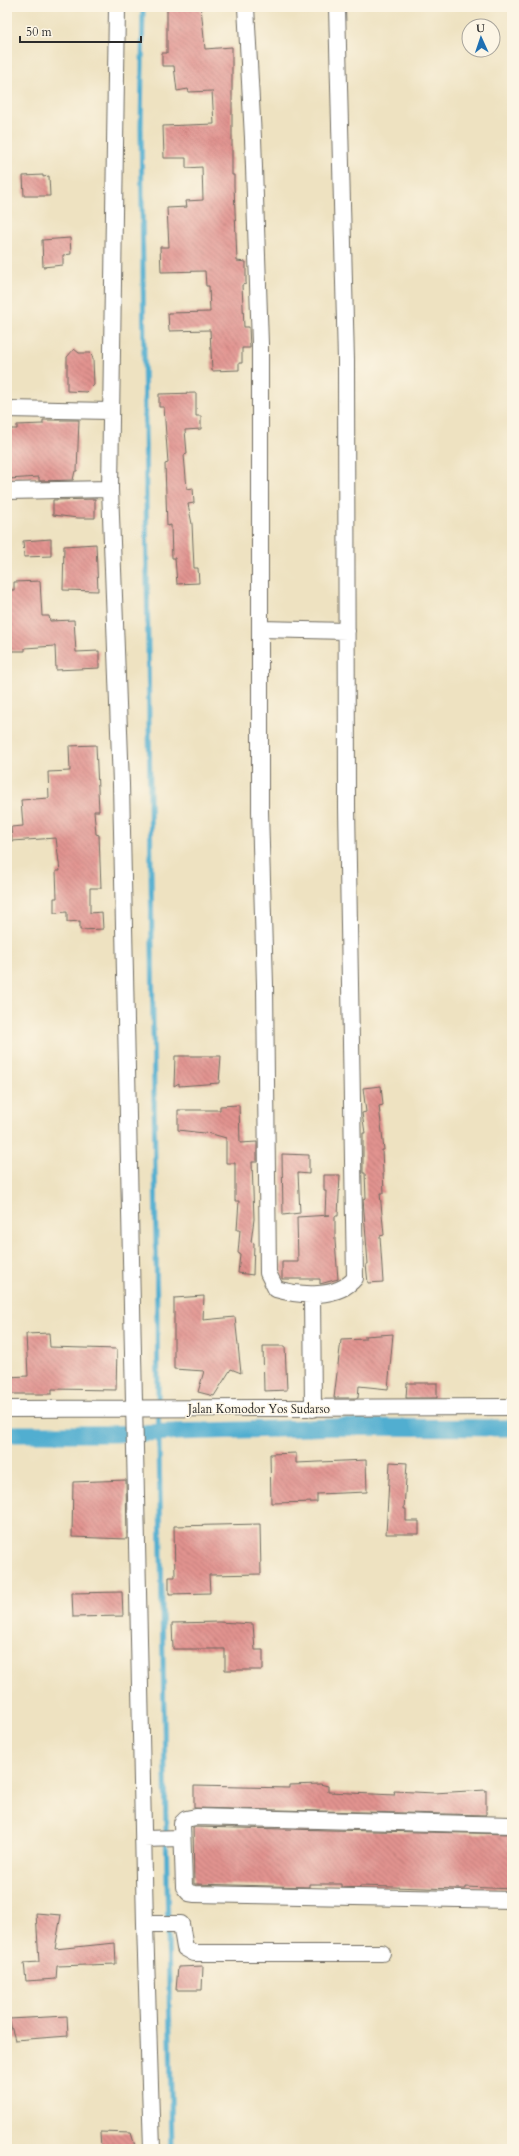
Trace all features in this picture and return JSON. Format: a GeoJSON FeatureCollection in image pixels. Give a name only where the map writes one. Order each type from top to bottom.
{"type":"FeatureCollection","features":[{"type":"Feature","properties":{"kind":"street"},"geometry":{"type":"LineString","coordinates":[[117,7],[110,489],[121,784],[137,1413],[136,1450],[147,1839],[147,1923],[152,2149]]}},
{"type":"Feature","properties":{"kind":"street"},"geometry":{"type":"LineString","coordinates":[[246,7],[257,224],[260,344],[260,803],[268,1273],[276,1289],[312,1295],[346,1286],[355,1278],[347,814],[346,361],[337,7]]}},
{"type":"Feature","properties":{"kind":"street"},"geometry":{"type":"LineString","coordinates":[[7,409],[110,411]]}},
{"type":"Feature","properties":{"kind":"street"},"geometry":{"type":"LineString","coordinates":[[7,491],[110,489]]}},
{"type":"Feature","properties":{"kind":"street"},"geometry":{"type":"LineString","coordinates":[[260,629],[347,631]]}},
{"type":"Feature","properties":{"kind":"street"},"geometry":{"type":"LineString","coordinates":[[312,1295],[313,1409]]}},
{"type":"Feature","properties":{"kind":"street","name":"Jalan Komodor Yos Sudarso"},"geometry":{"type":"LineString","coordinates":[[7,1409],[137,1413],[178,1408],[313,1409],[512,1407]]}},
{"type":"Feature","properties":{"kind":"street"},"geometry":{"type":"LineString","coordinates":[[512,1825],[196,1817],[186,1819],[182,1823],[179,1838],[184,1887],[189,1892],[195,1894],[512,1900]]}},
{"type":"Feature","properties":{"kind":"street"},"geometry":{"type":"LineString","coordinates":[[147,1839],[179,1838]]}},
{"type":"Feature","properties":{"kind":"street"},"geometry":{"type":"LineString","coordinates":[[147,1923],[181,1924],[186,1948],[189,1951],[194,1952],[382,1953]]}},
{"type":"Feature","properties":{"kind":"building"},"geometry":{"type":"Polygon","coordinates":[[[167,7],[201,7],[205,49],[232,47],[232,175],[234,175],[237,261],[246,262],[246,284],[242,285],[244,327],[249,327],[250,348],[242,348],[242,363],[239,363],[239,370],[212,371],[210,330],[169,331],[168,313],[210,312],[209,286],[206,286],[205,271],[161,272],[160,247],[169,247],[167,208],[187,207],[186,201],[203,200],[202,167],[186,168],[186,158],[164,158],[163,126],[214,124],[212,91],[189,92],[188,89],[177,91],[174,66],[162,66],[162,53],[167,53],[167,7]]]}},
{"type":"Feature","properties":{"kind":"building"},"geometry":{"type":"Polygon","coordinates":[[[43,175],[43,177],[49,176],[50,196],[24,196],[23,176],[43,175]]]}},
{"type":"Feature","properties":{"kind":"building"},"geometry":{"type":"Polygon","coordinates":[[[70,238],[71,254],[63,255],[63,265],[43,267],[42,240],[70,238]]]}},
{"type":"Feature","properties":{"kind":"building"},"geometry":{"type":"Polygon","coordinates":[[[74,349],[79,353],[91,353],[93,359],[94,385],[87,392],[67,391],[67,357],[74,349]]]}},
{"type":"Feature","properties":{"kind":"building"},"geometry":{"type":"Polygon","coordinates":[[[196,393],[196,416],[201,416],[201,429],[185,430],[187,454],[184,455],[187,489],[193,488],[194,503],[188,504],[192,524],[194,568],[198,568],[199,583],[177,584],[175,558],[172,558],[171,525],[167,526],[165,464],[168,463],[164,407],[159,407],[159,394],[196,393]]]}},
{"type":"Feature","properties":{"kind":"building"},"geometry":{"type":"Polygon","coordinates":[[[43,420],[79,420],[77,471],[75,471],[73,480],[39,481],[39,477],[8,479],[7,429],[17,429],[17,425],[43,424],[43,420]]]}},
{"type":"Feature","properties":{"kind":"building"},"geometry":{"type":"Polygon","coordinates":[[[95,499],[95,518],[78,518],[53,515],[53,500],[95,499]]]}},
{"type":"Feature","properties":{"kind":"building"},"geometry":{"type":"Polygon","coordinates":[[[51,539],[51,556],[24,557],[23,541],[51,539]]]}},
{"type":"Feature","properties":{"kind":"building"},"geometry":{"type":"Polygon","coordinates":[[[96,544],[98,591],[63,590],[64,546],[96,544]]]}},
{"type":"Feature","properties":{"kind":"building"},"geometry":{"type":"Polygon","coordinates":[[[40,581],[42,616],[49,616],[50,621],[74,620],[76,652],[99,651],[99,668],[56,670],[55,646],[25,648],[25,651],[8,651],[7,590],[14,590],[14,582],[40,581]]]}},
{"type":"Feature","properties":{"kind":"building"},"geometry":{"type":"Polygon","coordinates":[[[96,745],[99,811],[94,811],[96,834],[99,835],[101,888],[90,888],[90,913],[102,912],[103,929],[80,930],[80,921],[67,922],[67,912],[54,913],[54,898],[57,898],[56,871],[60,871],[56,838],[12,841],[11,827],[23,826],[21,800],[49,798],[48,772],[70,771],[69,746],[96,745]]]}},
{"type":"Feature","properties":{"kind":"building"},"geometry":{"type":"Polygon","coordinates":[[[175,1056],[221,1056],[219,1083],[179,1086],[179,1083],[174,1086],[175,1056]]]}},
{"type":"Feature","properties":{"kind":"building"},"geometry":{"type":"Polygon","coordinates":[[[381,1086],[383,1105],[379,1106],[384,1150],[382,1150],[384,1193],[380,1193],[384,1235],[380,1236],[383,1282],[368,1283],[363,1199],[366,1198],[365,1173],[363,1173],[363,1133],[365,1133],[362,1113],[366,1112],[363,1088],[381,1086]]]}},
{"type":"Feature","properties":{"kind":"building"},"geometry":{"type":"Polygon","coordinates":[[[239,1105],[240,1143],[257,1142],[257,1162],[252,1162],[254,1219],[251,1242],[254,1243],[253,1275],[238,1273],[240,1254],[238,1253],[240,1230],[237,1230],[239,1201],[235,1201],[235,1163],[226,1163],[226,1138],[212,1134],[178,1130],[178,1110],[220,1110],[220,1106],[239,1105]]]}},
{"type":"Feature","properties":{"kind":"building"},"geometry":{"type":"Polygon","coordinates":[[[282,1154],[309,1155],[309,1174],[298,1173],[300,1213],[283,1215],[282,1154]]]}},
{"type":"Feature","properties":{"kind":"building"},"geometry":{"type":"Polygon","coordinates":[[[324,1175],[340,1175],[338,1216],[335,1216],[338,1279],[320,1284],[320,1279],[282,1279],[282,1262],[298,1262],[297,1217],[330,1215],[325,1215],[326,1191],[324,1191],[324,1175]]]}},
{"type":"Feature","properties":{"kind":"building"},"geometry":{"type":"Polygon","coordinates":[[[204,1296],[203,1320],[235,1317],[241,1373],[231,1369],[214,1396],[198,1392],[204,1371],[174,1369],[174,1298],[204,1296]]]}},
{"type":"Feature","properties":{"kind":"building"},"geometry":{"type":"Polygon","coordinates":[[[49,1333],[50,1347],[117,1349],[116,1390],[52,1389],[52,1394],[7,1394],[7,1377],[28,1376],[26,1334],[49,1333]]]}},
{"type":"Feature","properties":{"kind":"building"},"geometry":{"type":"Polygon","coordinates":[[[393,1334],[388,1389],[359,1386],[358,1398],[334,1398],[341,1340],[365,1339],[365,1336],[393,1334]]]}},
{"type":"Feature","properties":{"kind":"building"},"geometry":{"type":"Polygon","coordinates":[[[263,1346],[285,1346],[287,1390],[264,1391],[263,1346]]]}},
{"type":"Feature","properties":{"kind":"building"},"geometry":{"type":"Polygon","coordinates":[[[407,1383],[437,1383],[437,1398],[406,1398],[407,1383]]]}},
{"type":"Feature","properties":{"kind":"building"},"geometry":{"type":"Polygon","coordinates":[[[296,1453],[296,1463],[366,1460],[367,1492],[317,1494],[317,1502],[271,1503],[270,1454],[296,1453]]]}},
{"type":"Feature","properties":{"kind":"building"},"geometry":{"type":"Polygon","coordinates":[[[390,1462],[407,1463],[404,1509],[406,1509],[406,1521],[419,1521],[419,1534],[386,1534],[390,1462]]]}},
{"type":"Feature","properties":{"kind":"building"},"geometry":{"type":"Polygon","coordinates":[[[126,1480],[127,1539],[72,1537],[73,1482],[126,1480]]]}},
{"type":"Feature","properties":{"kind":"building"},"geometry":{"type":"Polygon","coordinates":[[[260,1524],[261,1574],[209,1575],[210,1593],[169,1594],[169,1577],[175,1577],[174,1526],[260,1524]]]}},
{"type":"Feature","properties":{"kind":"building"},"geometry":{"type":"Polygon","coordinates":[[[122,1592],[123,1616],[73,1617],[72,1593],[122,1592]]]}},
{"type":"Feature","properties":{"kind":"building"},"geometry":{"type":"Polygon","coordinates":[[[219,1622],[253,1624],[255,1650],[263,1650],[263,1670],[225,1670],[225,1649],[173,1649],[172,1623],[219,1622]]]}},
{"type":"Feature","properties":{"kind":"building"},"geometry":{"type":"Polygon","coordinates":[[[320,1784],[328,1786],[328,1792],[395,1795],[394,1791],[434,1793],[486,1790],[486,1815],[194,1808],[194,1786],[289,1788],[289,1785],[320,1784]]]}},
{"type":"Feature","properties":{"kind":"building"},"geometry":{"type":"Polygon","coordinates":[[[193,1827],[512,1834],[512,1889],[360,1886],[360,1888],[341,1887],[341,1884],[309,1884],[309,1887],[194,1884],[193,1827]]]}},
{"type":"Feature","properties":{"kind":"building"},"geometry":{"type":"Polygon","coordinates":[[[36,1913],[61,1915],[55,1949],[115,1943],[116,1964],[57,1966],[56,1979],[26,1981],[24,1963],[39,1962],[36,1913]]]}},
{"type":"Feature","properties":{"kind":"building"},"geometry":{"type":"Polygon","coordinates":[[[203,1966],[202,1990],[176,1990],[178,1967],[203,1966]]]}},
{"type":"Feature","properties":{"kind":"building"},"geometry":{"type":"Polygon","coordinates":[[[67,2016],[68,2036],[15,2040],[9,2019],[67,2016]]]}},
{"type":"Feature","properties":{"kind":"building"},"geometry":{"type":"Polygon","coordinates":[[[100,2132],[131,2133],[136,2149],[101,2149],[100,2132]]]}},
{"type":"Feature","properties":{"kind":"waterway"},"geometry":{"type":"LineString","coordinates":[[143,7],[141,127],[158,1391],[172,2149]]}},
{"type":"Feature","properties":{"kind":"waterway"},"geometry":{"type":"LineString","coordinates":[[7,1434],[109,1434],[338,1427],[512,1428]]}}]}
